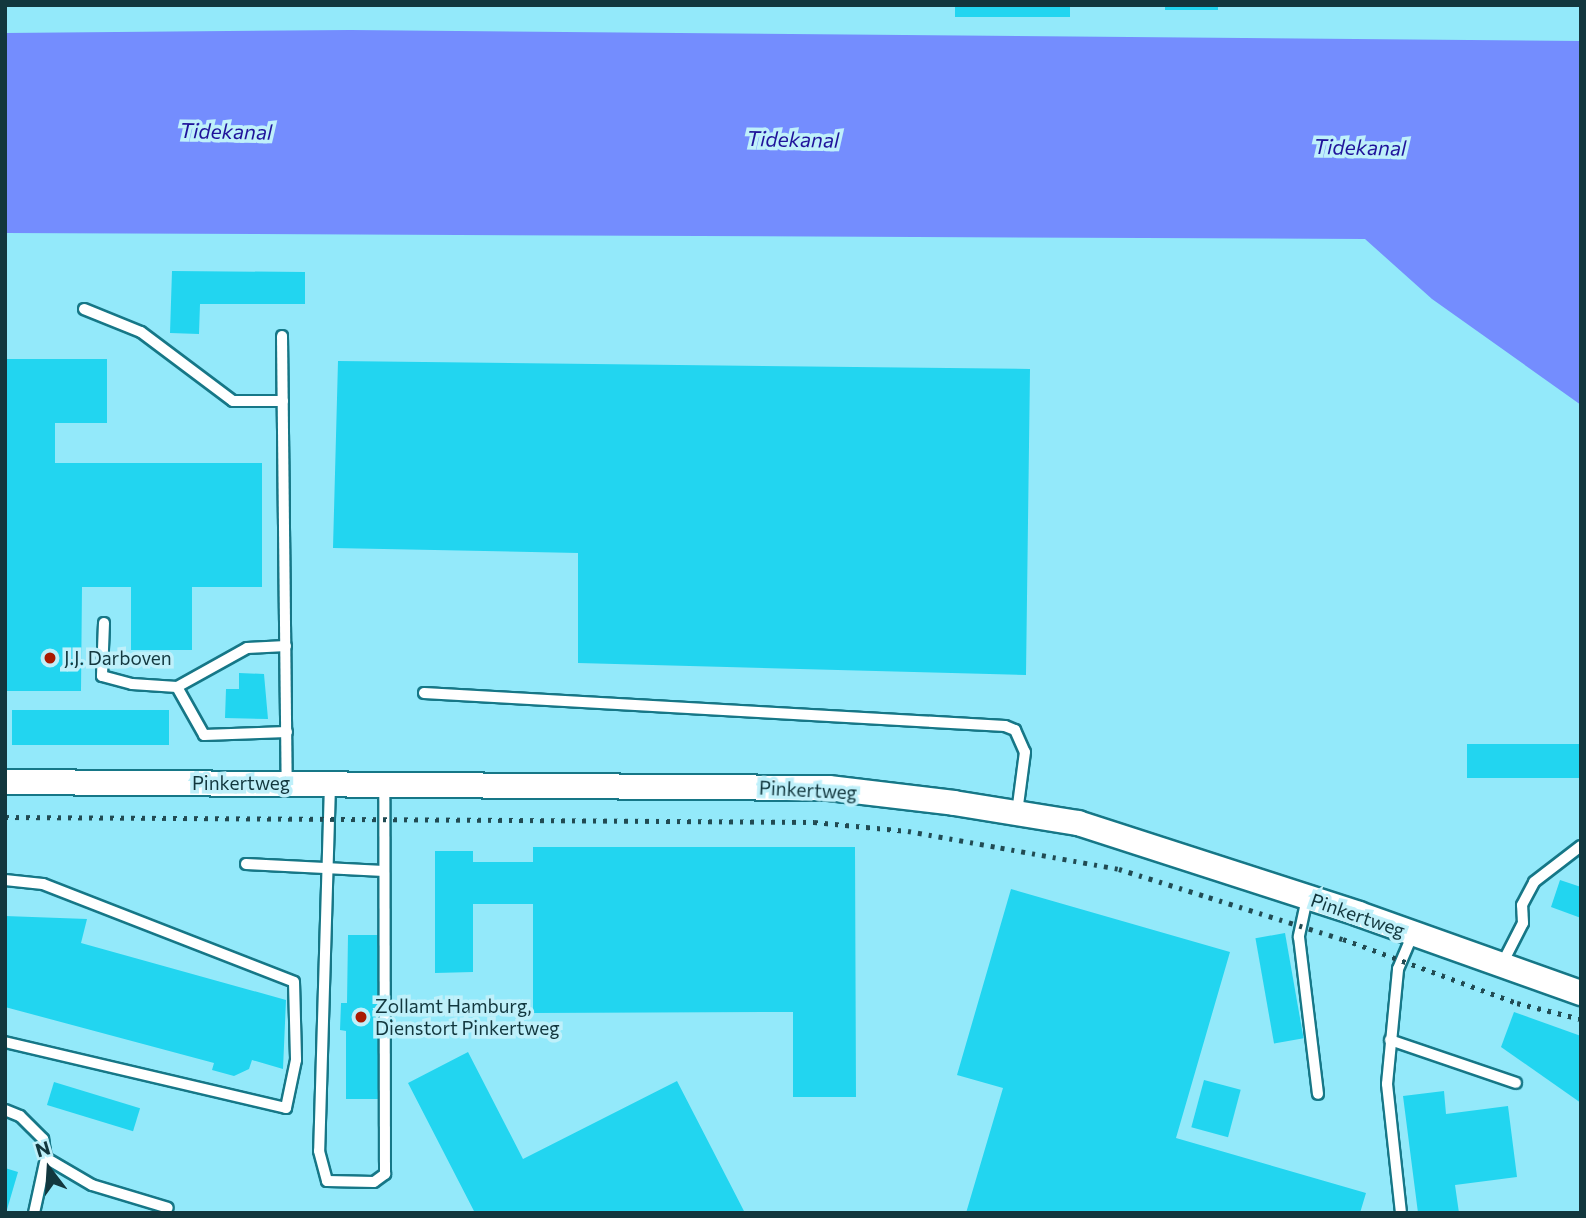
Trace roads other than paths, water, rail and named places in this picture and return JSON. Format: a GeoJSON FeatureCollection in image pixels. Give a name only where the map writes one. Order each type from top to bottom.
{"type":"FeatureCollection","features":[{"type":"Feature","properties":{"kind":"street","name":"Pinkertweg"},"geometry":{"type":"LineString","coordinates":[[5,782],[829,788],[1017,813],[1079,823],[1307,897],[1581,993]]}},
{"type":"Feature","properties":{"kind":"lane"},"geometry":{"type":"LineString","coordinates":[[84,309],[141,332],[233,401],[283,401]]}},
{"type":"Feature","properties":{"kind":"lane"},"geometry":{"type":"LineString","coordinates":[[282,336],[287,784]]}},
{"type":"Feature","properties":{"kind":"lane"},"geometry":{"type":"LineString","coordinates":[[104,623],[102,676],[132,684],[177,687],[247,648],[286,646]]}},
{"type":"Feature","properties":{"kind":"lane"},"geometry":{"type":"LineString","coordinates":[[177,687],[204,735],[288,732]]}},
{"type":"Feature","properties":{"kind":"lane"},"geometry":{"type":"LineString","coordinates":[[424,693],[1004,726],[1015,730],[1025,752],[1017,813]]}},
{"type":"Feature","properties":{"kind":"lane"},"geometry":{"type":"LineString","coordinates":[[330,784],[320,1167],[327,1181],[374,1182],[385,1174],[384,785]]}},
{"type":"Feature","properties":{"kind":"lane"},"geometry":{"type":"LineString","coordinates":[[1502,965],[1524,923],[1522,905],[1534,882],[1581,846]]}},
{"type":"Feature","properties":{"kind":"lane"},"geometry":{"type":"LineString","coordinates":[[1570,852],[1581,856]]}},
{"type":"Feature","properties":{"kind":"lane"},"geometry":{"type":"LineString","coordinates":[[246,864],[384,871]]}},
{"type":"Feature","properties":{"kind":"lane"},"geometry":{"type":"LineString","coordinates":[[5,880],[43,884],[294,982],[296,1060],[286,1108],[5,1042]]}},
{"type":"Feature","properties":{"kind":"lane"},"geometry":{"type":"LineString","coordinates":[[1307,897],[1299,937],[1318,1094]]}},
{"type":"Feature","properties":{"kind":"lane"},"geometry":{"type":"LineString","coordinates":[[1401,1213],[1387,1084],[1398,969],[1413,933]]}},
{"type":"Feature","properties":{"kind":"lane"},"geometry":{"type":"LineString","coordinates":[[1390,1040],[1516,1083]]}},
{"type":"Feature","properties":{"kind":"lane"},"geometry":{"type":"LineString","coordinates":[[5,1110],[20,1116],[43,1139],[46,1158],[34,1213]]}},
{"type":"Feature","properties":{"kind":"lane"},"geometry":{"type":"LineString","coordinates":[[46,1158],[92,1185],[168,1208]]}},
{"type":"Feature","properties":{"kind":"water","name":"Tidekanal"},"geometry":{"type":"Polygon","coordinates":[[[350,30],[1581,41],[1581,405],[1432,299],[1365,239],[5,233],[5,33],[350,30]]]}},
{"type":"Feature","properties":{"kind":"railway"},"geometry":{"type":"LineString","coordinates":[[5,817],[814,822],[908,831],[1119,869],[1343,939],[1517,1003],[1581,1019]]}},
{"type":"Feature","properties":{"kind":"place","name":"J.J. Darboven"},"geometry":{"type":"Point","coordinates":[50,658]}},
{"type":"Feature","properties":{"kind":"place","name":"Zollamt Hamburg, Dienstort Pinkertweg"},"geometry":{"type":"Point","coordinates":[361,1017]}}]}
